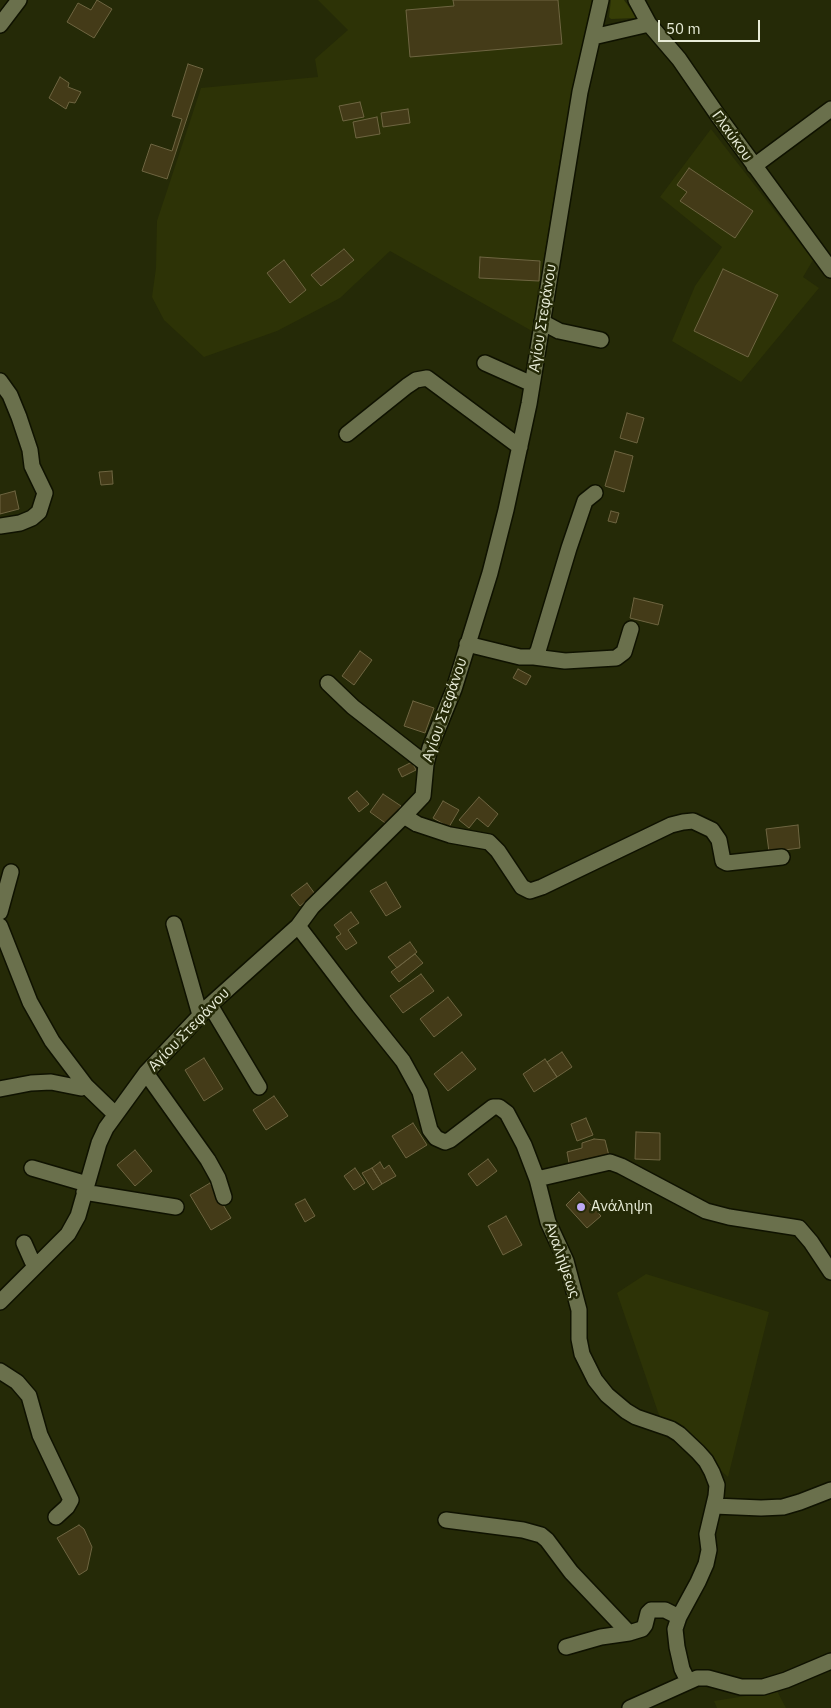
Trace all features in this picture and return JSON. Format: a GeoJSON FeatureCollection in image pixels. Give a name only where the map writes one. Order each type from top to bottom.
{"type":"FeatureCollection","features":[{"type":"Feature","properties":{"kind":"street"},"geometry":{"type":"LineString","coordinates":[[0,25],[19,0]]}},
{"type":"Feature","properties":{"kind":"street","name":"Αγίου Στεφάνου"},"geometry":{"type":"LineString","coordinates":[[0,1302],[68,1234],[78,1216],[102,1135],[115,1114],[146,1073],[205,1010],[298,926],[312,906],[423,796],[426,764],[430,748],[454,689],[499,538],[520,447],[580,92],[601,0]]}},
{"type":"Feature","properties":{"kind":"street","name":"Γλαύκου"},"geometry":{"type":"LineString","coordinates":[[636,0],[649,24],[679,59],[754,166],[831,270]]}},
{"type":"Feature","properties":{"kind":"street"},"geometry":{"type":"LineString","coordinates":[[593,37],[649,24]]}},
{"type":"Feature","properties":{"kind":"street"},"geometry":{"type":"LineString","coordinates":[[754,166],[831,109]]}},
{"type":"Feature","properties":{"kind":"street"},"geometry":{"type":"LineString","coordinates":[[542,322],[559,330],[601,340]]}},
{"type":"Feature","properties":{"kind":"street"},"geometry":{"type":"LineString","coordinates":[[485,363],[532,384]]}},
{"type":"Feature","properties":{"kind":"street"},"geometry":{"type":"LineString","coordinates":[[347,434],[411,383],[427,378],[520,447]]}},
{"type":"Feature","properties":{"kind":"street"},"geometry":{"type":"LineString","coordinates":[[0,381],[10,395],[19,416],[32,466],[45,493],[39,512],[32,518],[20,523],[0,526]]}},
{"type":"Feature","properties":{"kind":"street"},"geometry":{"type":"LineString","coordinates":[[534,657],[538,650],[585,501],[595,493]]}},
{"type":"Feature","properties":{"kind":"street"},"geometry":{"type":"LineString","coordinates":[[467,644],[520,657],[565,661],[616,658],[624,652],[631,629]]}},
{"type":"Feature","properties":{"kind":"street"},"geometry":{"type":"LineString","coordinates":[[328,682],[353,707],[426,764]]}},
{"type":"Feature","properties":{"kind":"street"},"geometry":{"type":"LineString","coordinates":[[404,816],[417,824],[450,835],[481,839],[489,842],[498,851],[522,886],[530,891],[671,825],[683,822],[693,821],[712,830],[718,836],[723,860],[727,863],[782,858]]}},
{"type":"Feature","properties":{"kind":"street"},"geometry":{"type":"LineString","coordinates":[[0,912],[11,872]]}},
{"type":"Feature","properties":{"kind":"street"},"geometry":{"type":"LineString","coordinates":[[174,924],[205,1010],[259,1086]]}},
{"type":"Feature","properties":{"kind":"street"},"geometry":{"type":"LineString","coordinates":[[0,926],[38,1020],[67,1063],[97,1099],[115,1114]]}},
{"type":"Feature","properties":{"kind":"street","name":"Αναλήψεως"},"geometry":{"type":"LineString","coordinates":[[298,926],[404,1061],[420,1092],[433,1136],[441,1141],[450,1140],[493,1107],[499,1107],[507,1113],[521,1137],[537,1179],[548,1222],[566,1261],[579,1310],[580,1346],[588,1367],[607,1396],[617,1405],[636,1417],[671,1429],[688,1442],[706,1461],[717,1485],[707,1534],[709,1550],[706,1564],[679,1617],[675,1629],[682,1669],[688,1681]]}},
{"type":"Feature","properties":{"kind":"street"},"geometry":{"type":"LineString","coordinates":[[146,1073],[208,1160],[218,1178],[224,1197]]}},
{"type":"Feature","properties":{"kind":"street"},"geometry":{"type":"LineString","coordinates":[[0,1089],[31,1083],[51,1082],[81,1088],[86,1086]]}},
{"type":"Feature","properties":{"kind":"street"},"geometry":{"type":"LineString","coordinates":[[537,1179],[610,1162],[622,1166],[706,1211],[729,1217],[799,1228],[831,1272]]}},
{"type":"Feature","properties":{"kind":"street"},"geometry":{"type":"LineString","coordinates":[[32,1168],[86,1188],[176,1207]]}},
{"type":"Feature","properties":{"kind":"street"},"geometry":{"type":"LineString","coordinates":[[24,1243],[36,1266]]}},
{"type":"Feature","properties":{"kind":"street"},"geometry":{"type":"LineString","coordinates":[[0,1372],[18,1382],[29,1396],[40,1435],[70,1500],[67,1507],[56,1517]]}},
{"type":"Feature","properties":{"kind":"street"},"geometry":{"type":"LineString","coordinates":[[714,1506],[783,1507],[831,1490]]}},
{"type":"Feature","properties":{"kind":"street"},"geometry":{"type":"LineString","coordinates":[[446,1520],[523,1530],[541,1535],[547,1540],[571,1572],[629,1633]]}},
{"type":"Feature","properties":{"kind":"street"},"geometry":{"type":"LineString","coordinates":[[566,1647],[601,1636],[629,1633],[643,1628],[648,1613],[651,1610],[665,1610],[679,1617]]}},
{"type":"Feature","properties":{"kind":"street"},"geometry":{"type":"LineString","coordinates":[[630,1708],[688,1681],[701,1678],[741,1688],[763,1687],[786,1680],[831,1661]]}},
{"type":"Feature","properties":{"kind":"shaded area"},"geometry":{"type":"Polygon","coordinates":[[[318,0],[597,0],[563,140],[532,331],[390,251],[340,298],[277,331],[204,357],[164,320],[152,297],[156,268],[157,221],[201,88],[318,77],[315,59],[348,30],[318,0]]]}},
{"type":"Feature","properties":{"kind":"shaded area"},"geometry":{"type":"Polygon","coordinates":[[[611,0],[624,0],[635,15],[635,18],[611,19],[609,17],[611,0]]]}},
{"type":"Feature","properties":{"kind":"shaded area"},"geometry":{"type":"Polygon","coordinates":[[[711,129],[813,260],[803,277],[819,288],[741,382],[672,341],[695,286],[722,247],[660,197],[711,129]]]}},
{"type":"Feature","properties":{"kind":"shaded area"},"geometry":{"type":"Polygon","coordinates":[[[646,1274],[769,1312],[728,1477],[659,1415],[617,1293],[646,1274]]]}},
{"type":"Feature","properties":{"kind":"shaded area"},"geometry":{"type":"Polygon","coordinates":[[[777,1691],[786,1708],[717,1708],[714,1701],[777,1691]]]}},
{"type":"Feature","properties":{"kind":"building"},"geometry":{"type":"Polygon","coordinates":[[[97,0],[112,9],[94,38],[67,22],[78,3],[91,10],[97,0]]]}},
{"type":"Feature","properties":{"kind":"building"},"geometry":{"type":"Polygon","coordinates":[[[453,0],[558,0],[562,44],[410,57],[406,10],[454,6],[453,0]]]}},
{"type":"Feature","properties":{"kind":"building"},"geometry":{"type":"Polygon","coordinates":[[[188,64],[203,69],[167,179],[142,171],[151,144],[172,151],[182,119],[172,116],[188,64]]]}},
{"type":"Feature","properties":{"kind":"building"},"geometry":{"type":"Polygon","coordinates":[[[60,77],[69,83],[68,87],[81,92],[75,103],[69,102],[66,109],[49,98],[60,77]]]}},
{"type":"Feature","properties":{"kind":"building"},"geometry":{"type":"Polygon","coordinates":[[[360,102],[364,117],[343,121],[339,106],[360,102]]]}},
{"type":"Feature","properties":{"kind":"building"},"geometry":{"type":"Polygon","coordinates":[[[408,109],[410,123],[383,127],[381,113],[408,109]]]}},
{"type":"Feature","properties":{"kind":"building"},"geometry":{"type":"Polygon","coordinates":[[[377,117],[380,134],[356,138],[353,122],[377,117]]]}},
{"type":"Feature","properties":{"kind":"building"},"geometry":{"type":"Polygon","coordinates":[[[689,168],[753,211],[735,238],[680,201],[687,192],[677,185],[689,168]]]}},
{"type":"Feature","properties":{"kind":"building"},"geometry":{"type":"Polygon","coordinates":[[[344,249],[354,260],[321,286],[311,275],[344,249]]]}},
{"type":"Feature","properties":{"kind":"building"},"geometry":{"type":"Polygon","coordinates":[[[480,257],[540,261],[539,281],[479,278],[480,257]]]}},
{"type":"Feature","properties":{"kind":"building"},"geometry":{"type":"Polygon","coordinates":[[[284,260],[306,290],[290,303],[267,273],[284,260]]]}},
{"type":"Feature","properties":{"kind":"building"},"geometry":{"type":"Polygon","coordinates":[[[723,269],[778,295],[748,357],[694,331],[723,269]]]}},
{"type":"Feature","properties":{"kind":"building"},"geometry":{"type":"Polygon","coordinates":[[[627,413],[644,418],[637,443],[620,438],[627,413]]]}},
{"type":"Feature","properties":{"kind":"building"},"geometry":{"type":"Polygon","coordinates":[[[615,451],[633,456],[624,492],[605,486],[615,451]]]}},
{"type":"Feature","properties":{"kind":"building"},"geometry":{"type":"Polygon","coordinates":[[[112,471],[113,484],[101,485],[99,472],[112,471]]]}},
{"type":"Feature","properties":{"kind":"building"},"geometry":{"type":"Polygon","coordinates":[[[15,491],[19,509],[0,514],[0,495],[15,491]]]}},
{"type":"Feature","properties":{"kind":"building"},"geometry":{"type":"Polygon","coordinates":[[[611,511],[619,513],[616,523],[608,521],[611,511]]]}},
{"type":"Feature","properties":{"kind":"building"},"geometry":{"type":"Polygon","coordinates":[[[634,598],[663,605],[658,625],[630,618],[634,598]]]}},
{"type":"Feature","properties":{"kind":"building"},"geometry":{"type":"Polygon","coordinates":[[[360,651],[372,660],[354,685],[342,676],[360,651]]]}},
{"type":"Feature","properties":{"kind":"building"},"geometry":{"type":"Polygon","coordinates":[[[518,669],[531,676],[526,685],[513,678],[518,669]]]}},
{"type":"Feature","properties":{"kind":"building"},"geometry":{"type":"Polygon","coordinates":[[[413,701],[434,708],[425,733],[404,726],[413,701]]]}},
{"type":"Feature","properties":{"kind":"building"},"geometry":{"type":"Polygon","coordinates":[[[412,762],[416,770],[402,777],[398,769],[412,762]]]}},
{"type":"Feature","properties":{"kind":"building"},"geometry":{"type":"Polygon","coordinates":[[[357,791],[369,804],[359,812],[348,798],[357,791]]]}},
{"type":"Feature","properties":{"kind":"building"},"geometry":{"type":"Polygon","coordinates":[[[383,794],[401,806],[388,825],[370,812],[383,794]]]}},
{"type":"Feature","properties":{"kind":"building"},"geometry":{"type":"Polygon","coordinates":[[[479,797],[498,814],[488,827],[477,818],[469,828],[459,820],[479,797]]]}},
{"type":"Feature","properties":{"kind":"building"},"geometry":{"type":"Polygon","coordinates":[[[443,801],[459,810],[449,827],[433,818],[443,801]]]}},
{"type":"Feature","properties":{"kind":"building"},"geometry":{"type":"Polygon","coordinates":[[[798,825],[800,848],[769,852],[766,829],[798,825]]]}},
{"type":"Feature","properties":{"kind":"building"},"geometry":{"type":"Polygon","coordinates":[[[386,882],[401,907],[386,916],[370,891],[386,882]]]}},
{"type":"Feature","properties":{"kind":"building"},"geometry":{"type":"Polygon","coordinates":[[[307,883],[315,894],[300,906],[291,895],[307,883]]]}},
{"type":"Feature","properties":{"kind":"building"},"geometry":{"type":"Polygon","coordinates":[[[351,912],[359,923],[348,930],[357,943],[346,950],[336,937],[341,934],[334,925],[351,912]]]}},
{"type":"Feature","properties":{"kind":"building"},"geometry":{"type":"Polygon","coordinates":[[[410,942],[417,952],[397,968],[388,957],[410,942]]]}},
{"type":"Feature","properties":{"kind":"building"},"geometry":{"type":"Polygon","coordinates":[[[415,954],[423,963],[399,982],[391,972],[415,954]]]}},
{"type":"Feature","properties":{"kind":"building"},"geometry":{"type":"Polygon","coordinates":[[[421,974],[434,991],[403,1013],[390,996],[421,974]]]}},
{"type":"Feature","properties":{"kind":"building"},"geometry":{"type":"Polygon","coordinates":[[[448,997],[462,1015],[434,1037],[420,1019],[448,997]]]}},
{"type":"Feature","properties":{"kind":"building"},"geometry":{"type":"Polygon","coordinates":[[[462,1052],[476,1069],[448,1091],[434,1074],[462,1052]]]}},
{"type":"Feature","properties":{"kind":"building"},"geometry":{"type":"Polygon","coordinates":[[[562,1052],[572,1067],[557,1077],[547,1062],[562,1052]]]}},
{"type":"Feature","properties":{"kind":"building"},"geometry":{"type":"Polygon","coordinates":[[[204,1058],[223,1089],[204,1101],[185,1070],[204,1058]]]}},
{"type":"Feature","properties":{"kind":"building"},"geometry":{"type":"Polygon","coordinates":[[[545,1059],[557,1077],[534,1092],[523,1074],[545,1059]]]}},
{"type":"Feature","properties":{"kind":"building"},"geometry":{"type":"Polygon","coordinates":[[[274,1096],[288,1116],[266,1130],[253,1110],[274,1096]]]}},
{"type":"Feature","properties":{"kind":"building"},"geometry":{"type":"Polygon","coordinates":[[[586,1118],[593,1135],[577,1141],[571,1124],[586,1118]]]}},
{"type":"Feature","properties":{"kind":"building"},"geometry":{"type":"Polygon","coordinates":[[[413,1123],[427,1145],[406,1158],[392,1136],[413,1123]]]}},
{"type":"Feature","properties":{"kind":"building"},"geometry":{"type":"Polygon","coordinates":[[[636,1132],[660,1133],[660,1160],[635,1159],[636,1132]]]}},
{"type":"Feature","properties":{"kind":"building"},"geometry":{"type":"Polygon","coordinates":[[[594,1139],[605,1140],[610,1160],[570,1168],[567,1152],[582,1148],[582,1143],[594,1139]]]}},
{"type":"Feature","properties":{"kind":"building"},"geometry":{"type":"Polygon","coordinates":[[[135,1150],[152,1171],[135,1186],[117,1165],[135,1150]]]}},
{"type":"Feature","properties":{"kind":"building"},"geometry":{"type":"Polygon","coordinates":[[[488,1159],[497,1171],[477,1186],[468,1174],[488,1159]]]}},
{"type":"Feature","properties":{"kind":"building"},"geometry":{"type":"Polygon","coordinates":[[[380,1162],[384,1169],[389,1165],[396,1176],[382,1184],[372,1168],[380,1162]]]}},
{"type":"Feature","properties":{"kind":"building"},"geometry":{"type":"Polygon","coordinates":[[[355,1168],[365,1183],[354,1190],[344,1176],[355,1168]]]}},
{"type":"Feature","properties":{"kind":"building"},"geometry":{"type":"Polygon","coordinates":[[[372,1168],[382,1184],[373,1190],[362,1173],[372,1168]]]}},
{"type":"Feature","properties":{"kind":"building"},"geometry":{"type":"Polygon","coordinates":[[[210,1183],[231,1218],[211,1230],[190,1195],[210,1183]]]}},
{"type":"Feature","properties":{"kind":"building"},"geometry":{"type":"Polygon","coordinates":[[[579,1192],[601,1216],[587,1228],[566,1205],[579,1192]]]}},
{"type":"Feature","properties":{"kind":"building"},"geometry":{"type":"Polygon","coordinates":[[[305,1199],[315,1216],[305,1222],[295,1204],[305,1199]]]}},
{"type":"Feature","properties":{"kind":"building"},"geometry":{"type":"Polygon","coordinates":[[[506,1216],[522,1245],[503,1255],[488,1226],[506,1216]]]}},
{"type":"Feature","properties":{"kind":"building"},"geometry":{"type":"Polygon","coordinates":[[[79,1525],[84,1529],[92,1547],[87,1570],[79,1575],[57,1538],[79,1525]]]}},
{"type":"Feature","properties":{"kind":"place","name":"Ανάληψη"},"geometry":{"type":"Point","coordinates":[581,1207]}}]}
